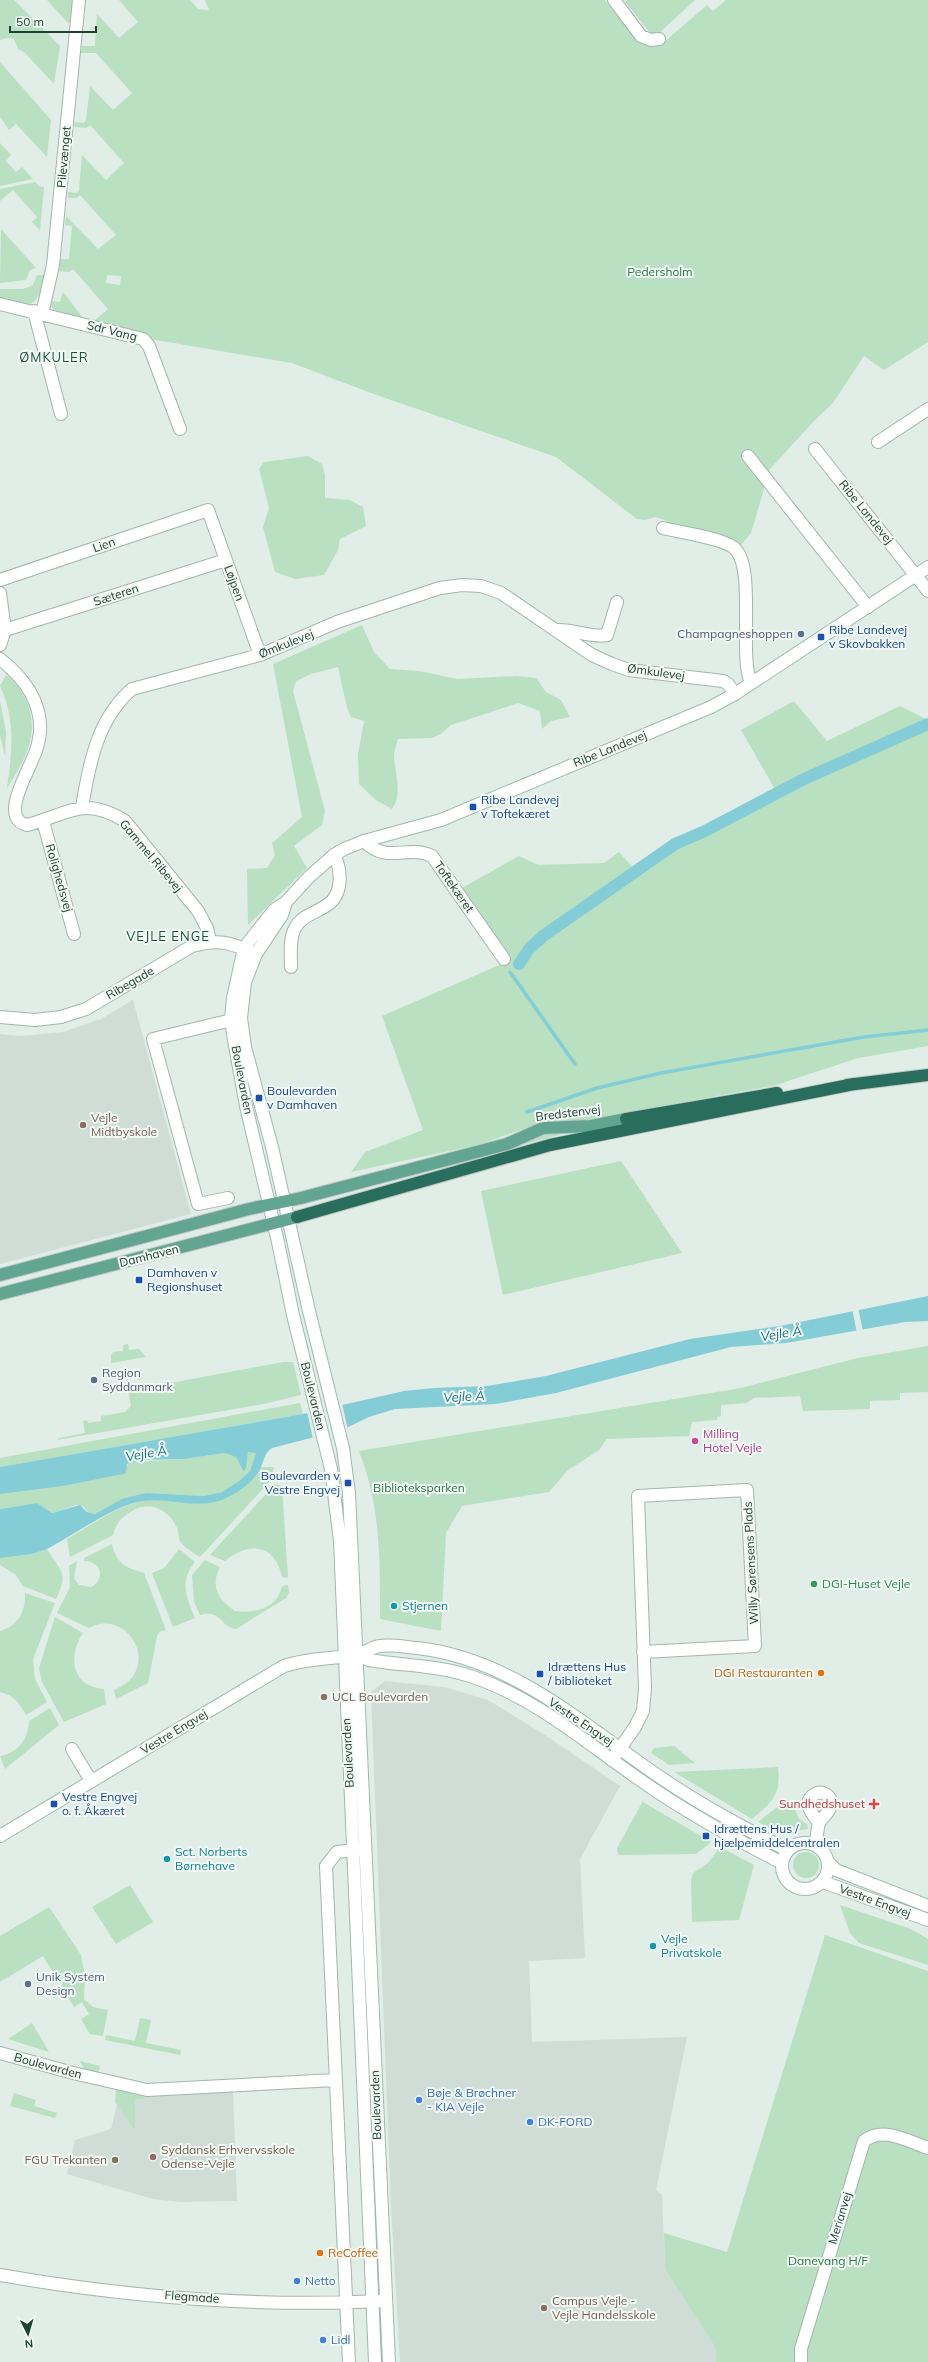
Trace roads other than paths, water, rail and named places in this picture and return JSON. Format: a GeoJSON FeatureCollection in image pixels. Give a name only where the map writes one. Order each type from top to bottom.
{"type":"FeatureCollection","features":[{"type":"Feature","properties":{"kind":"highway","name":"Bredstenvej"},"geometry":{"type":"LineString","coordinates":[[626,1119],[765,1094],[928,1075]]}},
{"type":"Feature","properties":{"kind":"highway","name":"Bredstenvej"},"geometry":{"type":"LineString","coordinates":[[293,1218],[550,1145],[854,1084]]}},
{"type":"Feature","properties":{"kind":"main road","name":"Bredstenvej"},"geometry":{"type":"LineString","coordinates":[[288,1200],[507,1144],[543,1128],[591,1126],[626,1119]]}},
{"type":"Feature","properties":{"kind":"main road","name":"Damhaven"},"geometry":{"type":"LineString","coordinates":[[0,1275],[288,1200]]}},
{"type":"Feature","properties":{"kind":"main road","name":"Damhaven"},"geometry":{"type":"LineString","coordinates":[[0,1294],[293,1218]]}},
{"type":"Feature","properties":{"kind":"street","name":"Pilevænget"},"geometry":{"type":"LineString","coordinates":[[38,312],[53,265],[79,0]]}},
{"type":"Feature","properties":{"kind":"street"},"geometry":{"type":"LineString","coordinates":[[614,0],[641,36],[651,40],[659,39]]}},
{"type":"Feature","properties":{"kind":"street","name":"Sdr Vang"},"geometry":{"type":"LineString","coordinates":[[0,304],[38,312],[143,339],[149,346],[180,429]]}},
{"type":"Feature","properties":{"kind":"street"},"geometry":{"type":"LineString","coordinates":[[38,312],[61,414]]}},
{"type":"Feature","properties":{"kind":"street"},"geometry":{"type":"LineString","coordinates":[[878,442],[928,409]]}},
{"type":"Feature","properties":{"kind":"street","name":"Ribe Landevej"},"geometry":{"type":"LineString","coordinates":[[815,449],[928,591]]}},
{"type":"Feature","properties":{"kind":"street"},"geometry":{"type":"LineString","coordinates":[[748,456],[868,607]]}},
{"type":"Feature","properties":{"kind":"street","name":"Løjpen"},"geometry":{"type":"LineString","coordinates":[[208,510],[260,655]]}},
{"type":"Feature","properties":{"kind":"street","name":"Lien"},"geometry":{"type":"LineString","coordinates":[[0,580],[208,510]]}},
{"type":"Feature","properties":{"kind":"street"},"geometry":{"type":"LineString","coordinates":[[663,528],[722,542],[733,546],[739,553],[743,565],[747,674],[751,683]]}},
{"type":"Feature","properties":{"kind":"street","name":"Sæteren"},"geometry":{"type":"LineString","coordinates":[[5,630],[226,560]]}},
{"type":"Feature","properties":{"kind":"street","name":"Ribe Landevej"},"geometry":{"type":"LineString","coordinates":[[244,948],[274,910],[286,902],[334,855],[364,841],[441,820],[674,723],[735,694],[928,567]]}},
{"type":"Feature","properties":{"kind":"street","name":"Ømkulevej"},"geometry":{"type":"LineString","coordinates":[[82,807],[91,757],[98,736],[121,698],[132,689],[260,655],[337,622],[440,588],[462,585],[481,586],[502,594],[592,654],[612,664],[629,670],[724,681],[735,694]]}},
{"type":"Feature","properties":{"kind":"street"},"geometry":{"type":"LineString","coordinates":[[0,593],[5,630],[0,645]]}},
{"type":"Feature","properties":{"kind":"street","name":"Ømkulevej"},"geometry":{"type":"LineString","coordinates":[[557,630],[569,630],[600,636],[607,635],[617,602]]}},
{"type":"Feature","properties":{"kind":"street","name":"Gammel Ribevej"},"geometry":{"type":"LineString","coordinates":[[0,659],[26,684],[36,708],[40,730],[33,759],[11,797],[10,814],[18,824],[27,825],[82,807],[94,807],[110,811],[125,821],[198,912],[207,928],[210,941]]}},
{"type":"Feature","properties":{"kind":"street","name":"Rolighedsvej"},"geometry":{"type":"LineString","coordinates":[[43,821],[74,934]]}},
{"type":"Feature","properties":{"kind":"street","name":"Toftekæret"},"geometry":{"type":"LineString","coordinates":[[364,841],[374,851],[385,853],[423,852],[432,856],[504,959]]}},
{"type":"Feature","properties":{"kind":"street"},"geometry":{"type":"LineString","coordinates":[[291,967],[292,938],[295,927],[303,918],[328,905],[335,897],[340,876],[334,855]]}},
{"type":"Feature","properties":{"kind":"street","name":"Ribe Landevej"},"geometry":{"type":"LineString","coordinates":[[256,954],[282,915],[286,902]]}},
{"type":"Feature","properties":{"kind":"street","name":"Ribegade"},"geometry":{"type":"LineString","coordinates":[[0,1017],[35,1020],[61,1017],[86,1009],[192,946],[210,941],[223,942],[244,948],[256,954]]}},
{"type":"Feature","properties":{"kind":"street","name":"Boulevarden"},"geometry":{"type":"LineString","coordinates":[[244,948],[236,975],[236,1019],[246,1106],[270,1205],[293,1315],[316,1403],[331,1469],[340,1541],[375,2362]]}},
{"type":"Feature","properties":{"kind":"street","name":"Boulevarden"},"geometry":{"type":"LineString","coordinates":[[256,954],[245,982],[236,1019],[246,1047],[293,1218],[340,1437],[349,1493],[389,2362]]}},
{"type":"Feature","properties":{"kind":"street"},"geometry":{"type":"LineString","coordinates":[[228,1198],[198,1204],[153,1039],[236,1019]]}},
{"type":"Feature","properties":{"kind":"street","name":"Willy Sørensens Plads"},"geometry":{"type":"LineString","coordinates":[[612,1760],[635,1727],[643,1711],[645,1688],[643,1652],[638,1496],[747,1490],[755,1646],[643,1652]]}},
{"type":"Feature","properties":{"kind":"street","name":"Vestre Engvej"},"geometry":{"type":"LineString","coordinates":[[0,1836],[284,1666],[309,1659],[357,1655],[380,1646],[398,1646],[450,1653],[481,1662],[512,1678],[563,1708],[678,1789],[731,1821],[788,1850]]}},
{"type":"Feature","properties":{"kind":"street","name":"Vestre Engvej"},"geometry":{"type":"LineString","coordinates":[[357,1655],[374,1661],[445,1669],[474,1677],[534,1706],[645,1784],[725,1833],[782,1863]]}},
{"type":"Feature","properties":{"kind":"street"},"geometry":{"type":"LineString","coordinates":[[72,1749],[91,1781]]}},
{"type":"Feature","properties":{"kind":"street"},"geometry":{"type":"LineString","coordinates":[[815,1845],[819,1823]]}},
{"type":"Feature","properties":{"kind":"street"},"geometry":{"type":"LineString","coordinates":[[798,1844],[815,1845],[824,1852],[828,1862],[828,1872],[823,1882],[813,1888],[796,1888],[787,1880],[782,1863],[788,1850],[798,1844]]}},
{"type":"Feature","properties":{"kind":"street"},"geometry":{"type":"LineString","coordinates":[[349,2362],[326,1866],[337,1852],[366,1848]]}},
{"type":"Feature","properties":{"kind":"street","name":"Vestre Engvej"},"geometry":{"type":"LineString","coordinates":[[828,1862],[836,1870],[928,1906]]}},
{"type":"Feature","properties":{"kind":"street","name":"Vestre Engvej"},"geometry":{"type":"LineString","coordinates":[[823,1882],[928,1920]]}},
{"type":"Feature","properties":{"kind":"street","name":"Boulevarden"},"geometry":{"type":"LineString","coordinates":[[0,2053],[73,2073],[147,2090],[336,2080]]}},
{"type":"Feature","properties":{"kind":"street","name":"Merianvej"},"geometry":{"type":"LineString","coordinates":[[801,2362],[801,2349],[864,2141],[872,2135],[881,2133],[928,2148]]}},
{"type":"Feature","properties":{"kind":"street","name":"Flegmade"},"geometry":{"type":"LineString","coordinates":[[0,2275],[44,2282],[168,2296],[265,2302],[386,2301]]}},
{"type":"Feature","properties":{"kind":"water","name":"Vejle Å"},"geometry":{"type":"Polygon","coordinates":[[[928,1296],[928,1321],[905,1322],[786,1343],[731,1347],[556,1393],[496,1404],[395,1409],[369,1417],[342,1430],[272,1448],[265,1456],[261,1468],[249,1483],[240,1490],[216,1502],[195,1504],[152,1500],[142,1501],[119,1508],[47,1549],[32,1554],[0,1558],[0,1509],[37,1503],[52,1513],[80,1505],[87,1512],[95,1514],[122,1499],[146,1493],[204,1496],[222,1492],[239,1481],[250,1471],[256,1453],[248,1452],[246,1469],[243,1471],[236,1457],[225,1453],[184,1459],[141,1460],[127,1464],[126,1473],[123,1474],[63,1486],[0,1494],[0,1467],[303,1414],[404,1391],[487,1386],[546,1376],[690,1339],[780,1326],[928,1296]]]}},
{"type":"Feature","properties":{"kind":"waterway"},"geometry":{"type":"LineString","coordinates":[[519,964],[529,949],[543,936],[675,844],[705,831],[804,779],[928,724]]}},
{"type":"Feature","properties":{"kind":"waterway"},"geometry":{"type":"LineString","coordinates":[[510,972],[575,1064]]}},
{"type":"Feature","properties":{"kind":"waterway"},"geometry":{"type":"LineString","coordinates":[[527,1112],[597,1088],[661,1073],[864,1037],[928,1030]]}},
{"type":"Feature","properties":{"kind":"place","name":"Champagneshoppen"},"geometry":{"type":"Point","coordinates":[801,634]}},
{"type":"Feature","properties":{"kind":"place","name":"Ribe Landevej v Skovbakken"},"geometry":{"type":"Point","coordinates":[821,637]}},
{"type":"Feature","properties":{"kind":"place","name":"Ribe Landevej v Toftekæret"},"geometry":{"type":"Point","coordinates":[473,807]}},
{"type":"Feature","properties":{"kind":"place","name":"Boulevarden v Damhaven"},"geometry":{"type":"Point","coordinates":[259,1098]}},
{"type":"Feature","properties":{"kind":"place","name":"Vejle Midtbyskole"},"geometry":{"type":"Point","coordinates":[83,1125]}},
{"type":"Feature","properties":{"kind":"place","name":"Damhaven v Regionshuset"},"geometry":{"type":"Point","coordinates":[139,1280]}},
{"type":"Feature","properties":{"kind":"place","name":"Region Syddanmark"},"geometry":{"type":"Point","coordinates":[94,1380]}},
{"type":"Feature","properties":{"kind":"place","name":"Milling Hotel Vejle"},"geometry":{"type":"Point","coordinates":[695,1441]}},
{"type":"Feature","properties":{"kind":"place","name":"Boulevarden v Vestre Engvej"},"geometry":{"type":"Point","coordinates":[348,1483]}},
{"type":"Feature","properties":{"kind":"place","name":"DGI-Huset Vejle"},"geometry":{"type":"Point","coordinates":[814,1584]}},
{"type":"Feature","properties":{"kind":"place","name":"Stjernen"},"geometry":{"type":"Point","coordinates":[394,1606]}},
{"type":"Feature","properties":{"kind":"place","name":"DGI Restauranten"},"geometry":{"type":"Point","coordinates":[821,1673]}},
{"type":"Feature","properties":{"kind":"place","name":"Idrættens Hus / biblioteket"},"geometry":{"type":"Point","coordinates":[540,1674]}},
{"type":"Feature","properties":{"kind":"place","name":"UCL Boulevarden"},"geometry":{"type":"Point","coordinates":[324,1697]}},
{"type":"Feature","properties":{"kind":"place","name":"Vestre Engvej o. f. Åkæret"},"geometry":{"type":"Point","coordinates":[54,1804]}},
{"type":"Feature","properties":{"kind":"place","name":"Sundhedshuset"},"geometry":{"type":"Point","coordinates":[874,1804]}},
{"type":"Feature","properties":{"kind":"place","name":"Idrættens Hus / hjælpemiddelcentralen"},"geometry":{"type":"Point","coordinates":[706,1836]}},
{"type":"Feature","properties":{"kind":"place","name":"Sct. Norberts Børnehave"},"geometry":{"type":"Point","coordinates":[167,1859]}},
{"type":"Feature","properties":{"kind":"place","name":"Vejle Privatskole"},"geometry":{"type":"Point","coordinates":[653,1946]}},
{"type":"Feature","properties":{"kind":"place","name":"Unik System Design"},"geometry":{"type":"Point","coordinates":[28,1984]}},
{"type":"Feature","properties":{"kind":"place","name":"Bøje & Brøchner - KIA Vejle"},"geometry":{"type":"Point","coordinates":[419,2100]}},
{"type":"Feature","properties":{"kind":"place","name":"DK-FORD"},"geometry":{"type":"Point","coordinates":[530,2122]}},
{"type":"Feature","properties":{"kind":"place","name":"Syddansk Erhvervsskole Odense-Vejle"},"geometry":{"type":"Point","coordinates":[153,2157]}},
{"type":"Feature","properties":{"kind":"place","name":"FGU Trekanten"},"geometry":{"type":"Point","coordinates":[115,2160]}},
{"type":"Feature","properties":{"kind":"place","name":"ReCoffee"},"geometry":{"type":"Point","coordinates":[320,2253]}},
{"type":"Feature","properties":{"kind":"place","name":"Netto"},"geometry":{"type":"Point","coordinates":[297,2281]}},
{"type":"Feature","properties":{"kind":"place","name":"Campus Vejle - Vejle Handelsskole"},"geometry":{"type":"Point","coordinates":[544,2308]}},
{"type":"Feature","properties":{"kind":"place","name":"Lidl"},"geometry":{"type":"Point","coordinates":[323,2340]}},
{"type":"Feature","properties":{"kind":"district","name":"ØMKULER"},"geometry":{"type":"Point","coordinates":[54,357]}},
{"type":"Feature","properties":{"kind":"district","name":"VEJLE ENGE"},"geometry":{"type":"Point","coordinates":[168,936]}},
{"type":"Feature","properties":{"kind":"park label","name":"Pedersholm"},"geometry":{"type":"Point","coordinates":[660,272]}},
{"type":"Feature","properties":{"kind":"park label","name":"Biblioteksparken"},"geometry":{"type":"Point","coordinates":[419,1488]}},
{"type":"Feature","properties":{"kind":"park label","name":"Danevang H/F"},"geometry":{"type":"Point","coordinates":[828,2261]}}]}
